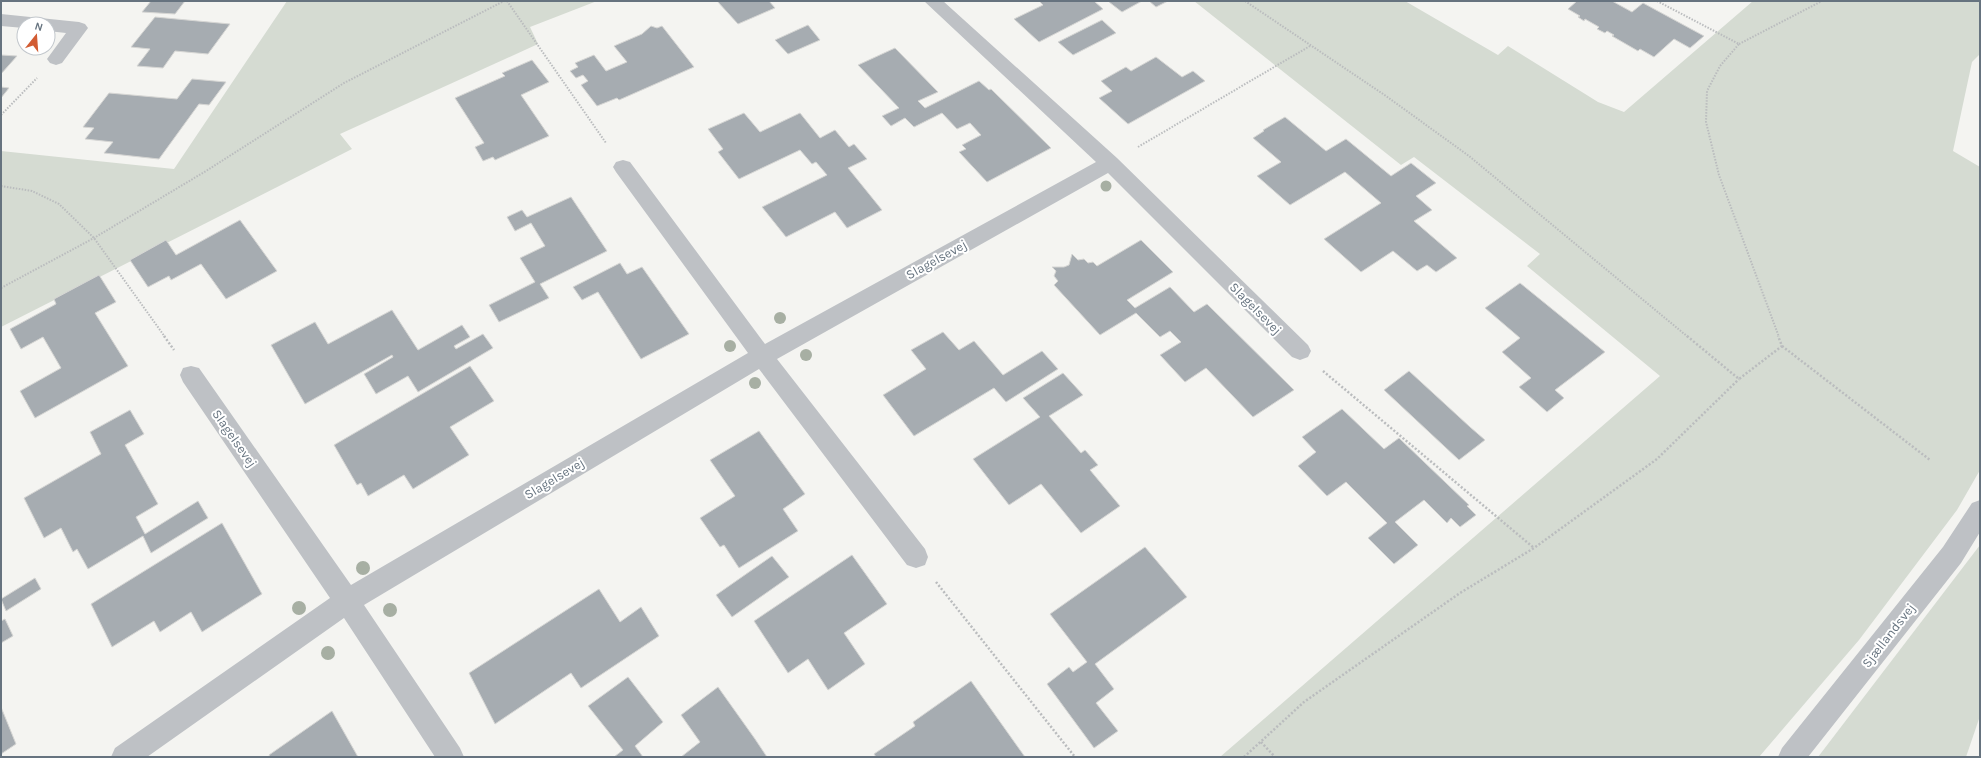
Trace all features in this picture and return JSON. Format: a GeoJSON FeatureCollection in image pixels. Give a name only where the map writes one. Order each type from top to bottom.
{"type":"FeatureCollection","features":[{"type":"Feature","properties":{"kind":"street","name":"Slagelsevej"},"geometry":{"type":"LineString","coordinates":[[933,1],[1110,163],[1300,351]]}},
{"type":"Feature","properties":{"kind":"street"},"geometry":{"type":"LineString","coordinates":[[1,20],[16,22]]}},
{"type":"Feature","properties":{"kind":"street"},"geometry":{"type":"LineString","coordinates":[[56,26],[79,28],[56,59]]}},
{"type":"Feature","properties":{"kind":"street","name":"Slagelsevej"},"geometry":{"type":"LineString","coordinates":[[124,757],[347,601],[762,356],[1110,163]]}},
{"type":"Feature","properties":{"kind":"street"},"geometry":{"type":"LineString","coordinates":[[623,167],[762,356],[916,557]]}},
{"type":"Feature","properties":{"kind":"street","name":"Slagelsevej"},"geometry":{"type":"LineString","coordinates":[[191,375],[347,601],[450,757]]}},
{"type":"Feature","properties":{"kind":"street","name":"Sjællandsvej"},"geometry":{"type":"LineString","coordinates":[[1791,757],[1952,554],[1980,511]]}},
{"type":"Feature","properties":{"kind":"path"},"geometry":{"type":"LineString","coordinates":[[1,288],[94,238],[206,171],[344,83],[505,1],[623,167]]}},
{"type":"Feature","properties":{"kind":"path"},"geometry":{"type":"LineString","coordinates":[[1245,1],[1386,96],[1469,156],[1739,379]]}},
{"type":"Feature","properties":{"kind":"path"},"geometry":{"type":"LineString","coordinates":[[1657,1],[1739,44]]}},
{"type":"Feature","properties":{"kind":"path"},"geometry":{"type":"LineString","coordinates":[[1822,1],[1739,44],[1720,66],[1707,91],[1706,122],[1720,175],[1782,346],[1930,460]]}},
{"type":"Feature","properties":{"kind":"path"},"geometry":{"type":"LineString","coordinates":[[1110,163],[1310,46]]}},
{"type":"Feature","properties":{"kind":"path"},"geometry":{"type":"LineString","coordinates":[[1,115],[56,59]]}},
{"type":"Feature","properties":{"kind":"path"},"geometry":{"type":"LineString","coordinates":[[1,186],[32,192],[59,204],[94,238],[191,375]]}},
{"type":"Feature","properties":{"kind":"path"},"geometry":{"type":"LineString","coordinates":[[1244,757],[1304,702],[1460,593],[1534,548],[1657,459],[1739,379],[1782,346]]}},
{"type":"Feature","properties":{"kind":"path"},"geometry":{"type":"LineString","coordinates":[[1300,351],[1534,548]]}},
{"type":"Feature","properties":{"kind":"path"},"geometry":{"type":"LineString","coordinates":[[916,557],[1075,757]]}},
{"type":"Feature","properties":{"kind":"path"},"geometry":{"type":"LineString","coordinates":[[1261,742],[1275,757]]}},
{"type":"Feature","properties":{"kind":"shaded area"},"geometry":{"type":"Polygon","coordinates":[[[287,1],[597,1],[530,27],[538,44],[340,134],[352,149],[1,327],[1,151],[174,169],[287,1]]]}},
{"type":"Feature","properties":{"kind":"shaded area"},"geometry":{"type":"Polygon","coordinates":[[[1194,1],[1405,1],[1498,55],[1508,46],[1598,102],[1624,112],[1753,1],[1980,1],[1980,54],[1972,62],[1953,151],[1980,167],[1980,470],[1957,510],[1859,640],[1759,757],[1220,757],[1660,376],[1527,266],[1540,254],[1414,157],[1401,165],[1194,1]]]}},
{"type":"Feature","properties":{"kind":"shaded area"},"geometry":{"type":"Polygon","coordinates":[[[1980,545],[1980,716],[1966,757],[1818,757],[1980,545]]]}},
{"type":"Feature","properties":{"kind":"building"},"geometry":{"type":"Polygon","coordinates":[[[151,1],[185,1],[175,14],[142,12],[151,1]]]}},
{"type":"Feature","properties":{"kind":"building"},"geometry":{"type":"Polygon","coordinates":[[[717,1],[769,1],[775,8],[738,24],[717,1]]]}},
{"type":"Feature","properties":{"kind":"building"},"geometry":{"type":"Polygon","coordinates":[[[1039,1],[1094,1],[1103,9],[1039,42],[1014,19],[1043,5],[1039,1]]]}},
{"type":"Feature","properties":{"kind":"building"},"geometry":{"type":"Polygon","coordinates":[[[1142,1],[1122,12],[1109,2],[1142,1]]]}},
{"type":"Feature","properties":{"kind":"building"},"geometry":{"type":"Polygon","coordinates":[[[1149,1],[1168,1],[1156,7],[1149,1]]]}},
{"type":"Feature","properties":{"kind":"building"},"geometry":{"type":"Polygon","coordinates":[[[1577,1],[1612,1],[1632,12],[1643,3],[1704,36],[1690,48],[1674,39],[1654,57],[1640,49],[1638,51],[1612,36],[1614,35],[1607,31],[1605,33],[1597,29],[1599,27],[1585,19],[1584,21],[1578,17],[1580,16],[1568,9],[1577,1]]]}},
{"type":"Feature","properties":{"kind":"building"},"geometry":{"type":"Polygon","coordinates":[[[155,17],[230,24],[208,54],[175,51],[163,68],[137,66],[150,49],[131,47],[155,17]]]}},
{"type":"Feature","properties":{"kind":"building"},"geometry":{"type":"Polygon","coordinates":[[[1102,20],[1116,33],[1073,55],[1058,42],[1102,20]]]}},
{"type":"Feature","properties":{"kind":"building"},"geometry":{"type":"Polygon","coordinates":[[[808,25],[820,40],[788,54],[775,40],[808,25]]]}},
{"type":"Feature","properties":{"kind":"building"},"geometry":{"type":"Polygon","coordinates":[[[651,26],[657,28],[662,26],[694,67],[619,100],[617,98],[597,106],[581,85],[588,81],[583,75],[576,78],[570,71],[578,67],[575,63],[594,55],[606,71],[627,62],[614,46],[642,34],[651,26]]]}},
{"type":"Feature","properties":{"kind":"building"},"geometry":{"type":"Polygon","coordinates":[[[895,48],[938,92],[918,101],[925,108],[979,81],[989,90],[991,89],[1051,148],[987,182],[959,152],[966,149],[962,145],[981,135],[970,123],[957,129],[942,113],[914,127],[905,118],[891,126],[882,116],[899,108],[858,65],[895,48]]]}},
{"type":"Feature","properties":{"kind":"building"},"geometry":{"type":"Polygon","coordinates":[[[1,55],[17,56],[1,74],[1,55]]]}},
{"type":"Feature","properties":{"kind":"building"},"geometry":{"type":"Polygon","coordinates":[[[1156,57],[1182,77],[1193,71],[1205,81],[1128,124],[1099,98],[1112,91],[1101,81],[1126,67],[1131,71],[1156,57]]]}},
{"type":"Feature","properties":{"kind":"building"},"geometry":{"type":"Polygon","coordinates":[[[532,60],[549,82],[521,95],[549,136],[495,160],[493,157],[483,161],[475,147],[484,143],[455,98],[505,76],[502,73],[532,60]]]}},
{"type":"Feature","properties":{"kind":"building"},"geometry":{"type":"Polygon","coordinates":[[[192,79],[226,82],[209,105],[199,104],[159,159],[104,153],[113,142],[85,139],[94,128],[83,127],[109,93],[177,99],[192,79]]]}},
{"type":"Feature","properties":{"kind":"building"},"geometry":{"type":"Polygon","coordinates":[[[1,87],[9,88],[1,98],[1,87]]]}},
{"type":"Feature","properties":{"kind":"building"},"geometry":{"type":"Polygon","coordinates":[[[744,113],[760,132],[800,113],[820,138],[835,130],[849,147],[854,144],[867,159],[848,168],[882,210],[847,228],[835,212],[786,237],[762,207],[827,175],[816,162],[812,164],[800,150],[739,179],[718,152],[723,149],[708,129],[744,113]]]}},
{"type":"Feature","properties":{"kind":"building"},"geometry":{"type":"Polygon","coordinates":[[[1285,117],[1326,151],[1346,139],[1391,176],[1411,163],[1436,183],[1416,196],[1432,210],[1414,221],[1457,258],[1436,272],[1427,265],[1417,271],[1393,251],[1361,272],[1324,239],[1381,203],[1345,172],[1290,205],[1257,176],[1281,162],[1253,138],[1264,131],[1263,130],[1285,117]]]}},
{"type":"Feature","properties":{"kind":"building"},"geometry":{"type":"Polygon","coordinates":[[[571,197],[607,251],[540,284],[549,298],[499,322],[489,305],[535,282],[520,258],[545,246],[531,223],[515,231],[507,217],[522,210],[527,217],[571,197]]]}},
{"type":"Feature","properties":{"kind":"building"},"geometry":{"type":"Polygon","coordinates":[[[240,220],[277,271],[226,299],[201,264],[171,280],[169,276],[148,287],[130,260],[166,240],[176,255],[240,220]]]}},
{"type":"Feature","properties":{"kind":"building"},"geometry":{"type":"Polygon","coordinates":[[[1141,240],[1173,272],[1127,300],[1135,308],[1170,287],[1194,312],[1207,304],[1294,390],[1253,417],[1206,368],[1185,382],[1160,355],[1181,342],[1170,331],[1160,337],[1136,313],[1100,335],[1054,285],[1058,281],[1054,276],[1056,271],[1052,267],[1064,267],[1069,265],[1072,254],[1078,260],[1084,259],[1088,263],[1093,262],[1097,266],[1141,240]]]}},
{"type":"Feature","properties":{"kind":"building"},"geometry":{"type":"Polygon","coordinates":[[[620,263],[627,274],[642,267],[689,334],[641,359],[598,292],[582,300],[573,287],[620,263]]]}},
{"type":"Feature","properties":{"kind":"building"},"geometry":{"type":"Polygon","coordinates":[[[99,275],[116,302],[95,313],[128,366],[35,418],[20,391],[61,368],[43,337],[21,349],[10,329],[56,304],[54,299],[99,275]]]}},
{"type":"Feature","properties":{"kind":"building"},"geometry":{"type":"Polygon","coordinates":[[[1520,283],[1605,352],[1555,390],[1564,398],[1547,412],[1519,387],[1531,378],[1502,352],[1520,338],[1485,308],[1520,283]]]}},
{"type":"Feature","properties":{"kind":"building"},"geometry":{"type":"Polygon","coordinates":[[[392,310],[418,350],[462,325],[470,337],[454,346],[456,349],[483,334],[493,348],[418,392],[408,376],[376,394],[364,374],[393,357],[392,355],[305,404],[271,345],[315,322],[328,344],[392,310]]]}},
{"type":"Feature","properties":{"kind":"building"},"geometry":{"type":"Polygon","coordinates":[[[943,332],[959,350],[974,341],[1003,375],[1042,351],[1058,369],[1006,402],[994,388],[914,436],[883,395],[926,369],[911,350],[943,332]]]}},
{"type":"Feature","properties":{"kind":"building"},"geometry":{"type":"Polygon","coordinates":[[[470,366],[494,401],[450,427],[469,455],[413,489],[404,475],[368,496],[361,483],[357,485],[334,445],[470,366]]]}},
{"type":"Feature","properties":{"kind":"building"},"geometry":{"type":"Polygon","coordinates":[[[1409,371],[1485,440],[1459,460],[1384,390],[1409,371]]]}},
{"type":"Feature","properties":{"kind":"building"},"geometry":{"type":"Polygon","coordinates":[[[1063,373],[1083,395],[1049,416],[1081,453],[1085,450],[1098,465],[1090,470],[1120,506],[1081,533],[1041,484],[1009,505],[973,459],[1040,417],[1023,398],[1063,373]]]}},
{"type":"Feature","properties":{"kind":"building"},"geometry":{"type":"Polygon","coordinates":[[[1342,409],[1384,449],[1399,438],[1469,505],[1467,506],[1476,515],[1460,527],[1451,518],[1447,523],[1424,500],[1395,522],[1418,545],[1394,564],[1368,538],[1387,523],[1346,482],[1327,496],[1298,466],[1316,452],[1302,437],[1342,409]]]}},
{"type":"Feature","properties":{"kind":"building"},"geometry":{"type":"Polygon","coordinates":[[[130,410],[144,434],[125,445],[158,504],[136,517],[145,534],[198,501],[208,518],[151,553],[143,536],[88,569],[77,549],[73,552],[61,528],[44,538],[24,498],[101,454],[90,432],[130,410]]]}},
{"type":"Feature","properties":{"kind":"building"},"geometry":{"type":"Polygon","coordinates":[[[759,431],[805,494],[783,509],[798,531],[739,568],[724,545],[720,547],[700,518],[735,496],[710,460],[759,431]]]}},
{"type":"Feature","properties":{"kind":"building"},"geometry":{"type":"Polygon","coordinates":[[[222,523],[262,594],[202,632],[191,612],[160,632],[154,621],[112,647],[91,604],[222,523]]]}},
{"type":"Feature","properties":{"kind":"building"},"geometry":{"type":"Polygon","coordinates":[[[1145,547],[1187,597],[1095,664],[1114,689],[1096,703],[1118,731],[1094,748],[1047,684],[1069,667],[1073,672],[1087,662],[1050,614],[1145,547]]]}},
{"type":"Feature","properties":{"kind":"building"},"geometry":{"type":"Polygon","coordinates":[[[852,555],[887,604],[844,633],[865,664],[828,690],[808,659],[788,673],[754,621],[852,555]]]}},
{"type":"Feature","properties":{"kind":"building"},"geometry":{"type":"Polygon","coordinates":[[[772,556],[789,577],[732,617],[716,595],[772,556]]]}},
{"type":"Feature","properties":{"kind":"building"},"geometry":{"type":"Polygon","coordinates":[[[35,578],[41,589],[6,611],[1,599],[35,578]]]}},
{"type":"Feature","properties":{"kind":"building"},"geometry":{"type":"Polygon","coordinates":[[[599,589],[620,622],[641,607],[659,636],[581,688],[571,673],[495,724],[469,673],[599,589]]]}},
{"type":"Feature","properties":{"kind":"building"},"geometry":{"type":"Polygon","coordinates":[[[5,619],[13,636],[1,643],[1,621],[5,619]]]}},
{"type":"Feature","properties":{"kind":"building"},"geometry":{"type":"Polygon","coordinates":[[[628,677],[663,722],[635,746],[643,757],[614,757],[623,750],[588,706],[628,677]]]}},
{"type":"Feature","properties":{"kind":"building"},"geometry":{"type":"Polygon","coordinates":[[[971,681],[1025,757],[876,757],[874,754],[915,726],[913,722],[971,681]]]}},
{"type":"Feature","properties":{"kind":"building"},"geometry":{"type":"Polygon","coordinates":[[[718,687],[767,757],[681,757],[700,742],[681,715],[718,687]]]}},
{"type":"Feature","properties":{"kind":"building"},"geometry":{"type":"Polygon","coordinates":[[[1,707],[16,744],[1,754],[1,707]]]}},
{"type":"Feature","properties":{"kind":"building"},"geometry":{"type":"Polygon","coordinates":[[[332,711],[358,757],[270,757],[269,755],[332,711]]]}}]}
